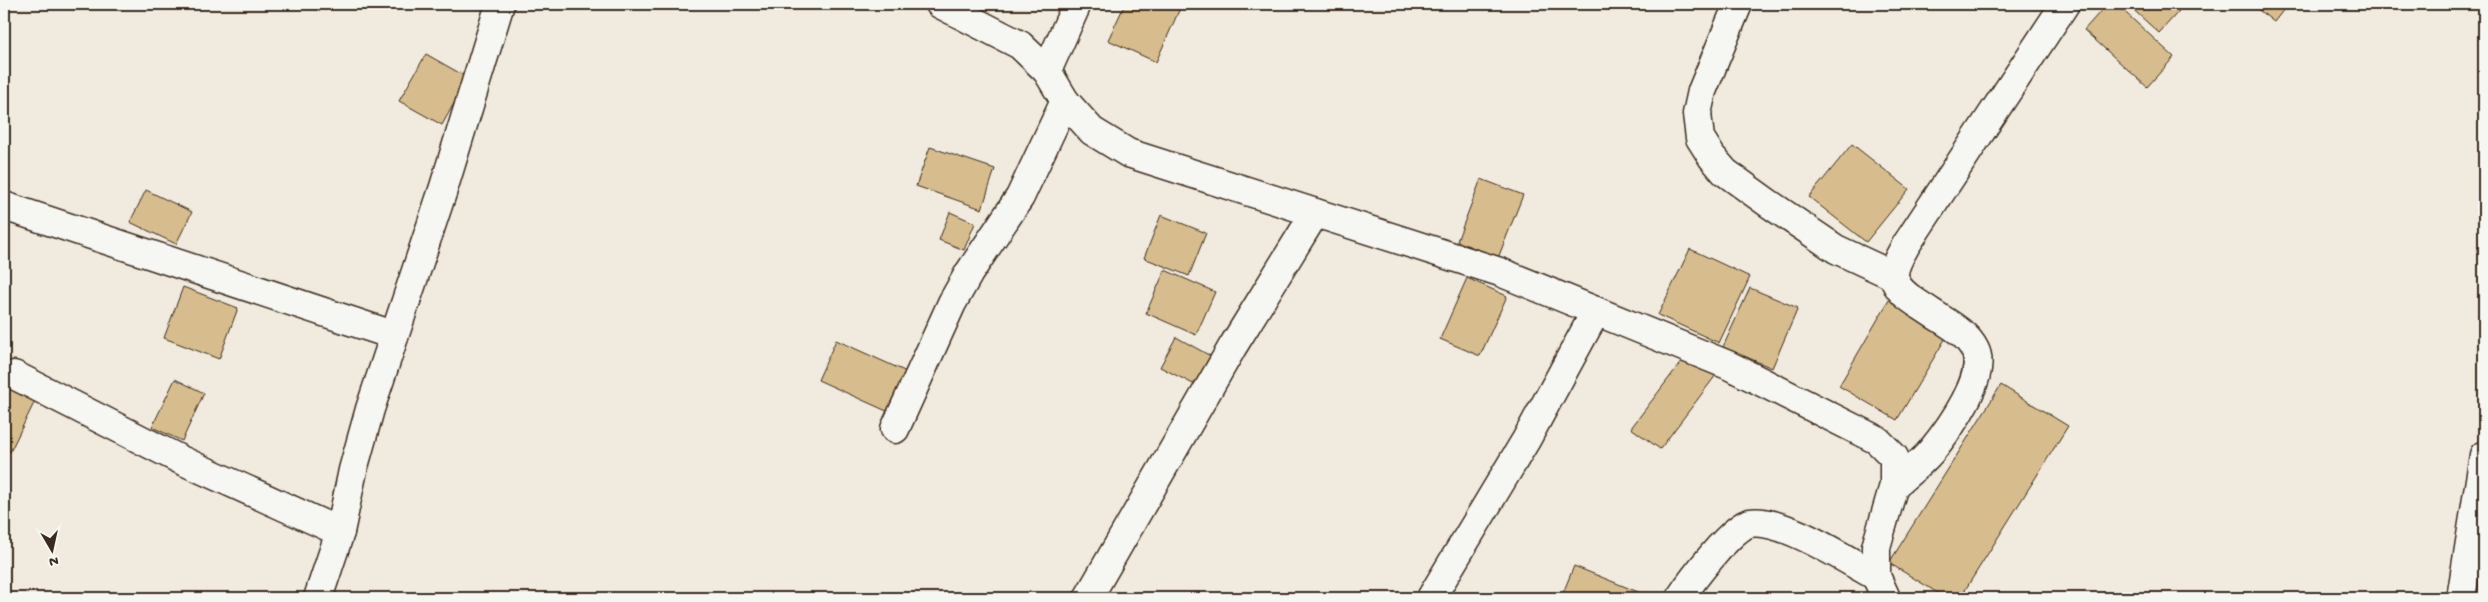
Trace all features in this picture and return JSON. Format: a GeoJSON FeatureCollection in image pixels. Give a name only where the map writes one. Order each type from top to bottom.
{"type":"FeatureCollection","features":[{"type":"Feature","properties":{"kind":"street"},"geometry":{"type":"LineString","coordinates":[[318,598],[340,532],[353,470],[393,335],[443,190],[500,4]]}},
{"type":"Feature","properties":{"kind":"street"},"geometry":{"type":"LineString","coordinates":[[940,4],[1020,45],[1047,71],[1065,101],[1092,131],[1128,153],[1500,272],[1728,365],[1877,440],[1894,457],[1894,485],[1876,547],[1881,587]]}},
{"type":"Feature","properties":{"kind":"street"},"geometry":{"type":"LineString","coordinates":[[1047,71],[1077,4]]}},
{"type":"Feature","properties":{"kind":"street"},"geometry":{"type":"LineString","coordinates":[[1738,4],[1702,91],[1697,114],[1700,138],[1712,157],[1726,172],[1768,203],[1836,249],[1894,276]]}},
{"type":"Feature","properties":{"kind":"street"},"geometry":{"type":"LineString","coordinates":[[1894,485],[1933,450],[1969,395],[1978,370],[1976,352],[1966,336],[1908,297],[1900,289],[1894,276],[1896,264],[1906,245],[2065,4]]}},
{"type":"Feature","properties":{"kind":"street"},"geometry":{"type":"LineString","coordinates":[[896,429],[952,303],[969,273],[1020,197],[1065,101]]}},
{"type":"Feature","properties":{"kind":"street"},"geometry":{"type":"LineString","coordinates":[[4,206],[393,335]]}},
{"type":"Feature","properties":{"kind":"street"},"geometry":{"type":"LineString","coordinates":[[1088,598],[1228,354],[1316,213]]}},
{"type":"Feature","properties":{"kind":"street"},"geometry":{"type":"LineString","coordinates":[[1431,598],[1526,440],[1596,311]]}},
{"type":"Feature","properties":{"kind":"street"},"geometry":{"type":"LineString","coordinates":[[14,375],[181,460],[340,532]]}},
{"type":"Feature","properties":{"kind":"street"},"geometry":{"type":"LineString","coordinates":[[2461,598],[2484,455]]}},
{"type":"Feature","properties":{"kind":"street"},"geometry":{"type":"LineString","coordinates":[[1680,598],[1732,534],[1748,522],[1772,524],[1798,534],[1881,587]]}},
{"type":"Feature","properties":{"kind":"building"},"geometry":{"type":"Polygon","coordinates":[[[1125,4],[1177,4],[1181,6],[1156,62],[1108,40],[1125,4]]]}},
{"type":"Feature","properties":{"kind":"building"},"geometry":{"type":"Polygon","coordinates":[[[2107,4],[2116,4],[2174,57],[2147,87],[2084,30],[2107,4]]]}},
{"type":"Feature","properties":{"kind":"building"},"geometry":{"type":"Polygon","coordinates":[[[2127,4],[2170,4],[2179,11],[2159,33],[2127,4]]]}},
{"type":"Feature","properties":{"kind":"building"},"geometry":{"type":"Polygon","coordinates":[[[2251,4],[2288,4],[2274,22],[2251,4]]]}},
{"type":"Feature","properties":{"kind":"building"},"geometry":{"type":"Polygon","coordinates":[[[426,54],[468,78],[442,125],[399,101],[426,54]]]}},
{"type":"Feature","properties":{"kind":"building"},"geometry":{"type":"Polygon","coordinates":[[[1852,144],[1909,189],[1866,242],[1809,197],[1852,144]]]}},
{"type":"Feature","properties":{"kind":"building"},"geometry":{"type":"Polygon","coordinates":[[[930,147],[995,169],[982,209],[916,186],[930,147]]]}},
{"type":"Feature","properties":{"kind":"building"},"geometry":{"type":"Polygon","coordinates":[[[1481,179],[1523,195],[1498,258],[1457,241],[1481,179]]]}},
{"type":"Feature","properties":{"kind":"building"},"geometry":{"type":"Polygon","coordinates":[[[146,190],[192,212],[176,244],[130,222],[146,190]]]}},
{"type":"Feature","properties":{"kind":"building"},"geometry":{"type":"Polygon","coordinates":[[[950,212],[975,223],[964,250],[939,240],[950,212]]]}},
{"type":"Feature","properties":{"kind":"building"},"geometry":{"type":"Polygon","coordinates":[[[1161,215],[1206,233],[1189,276],[1144,258],[1161,215]]]}},
{"type":"Feature","properties":{"kind":"building"},"geometry":{"type":"Polygon","coordinates":[[[1690,249],[1750,277],[1719,343],[1658,315],[1690,249]]]}},
{"type":"Feature","properties":{"kind":"building"},"geometry":{"type":"Polygon","coordinates":[[[1165,270],[1215,292],[1196,335],[1146,313],[1165,270]]]}},
{"type":"Feature","properties":{"kind":"building"},"geometry":{"type":"Polygon","coordinates":[[[1467,278],[1507,296],[1480,356],[1440,339],[1467,278]]]}},
{"type":"Feature","properties":{"kind":"building"},"geometry":{"type":"Polygon","coordinates":[[[183,287],[238,308],[219,359],[164,338],[183,287]]]}},
{"type":"Feature","properties":{"kind":"building"},"geometry":{"type":"Polygon","coordinates":[[[1750,288],[1798,308],[1772,368],[1723,347],[1750,288]]]}},
{"type":"Feature","properties":{"kind":"building"},"geometry":{"type":"Polygon","coordinates":[[[1892,295],[1951,329],[1897,420],[1839,386],[1892,295]]]}},
{"type":"Feature","properties":{"kind":"building"},"geometry":{"type":"Polygon","coordinates":[[[1176,337],[1216,359],[1201,388],[1160,367],[1176,337]]]}},
{"type":"Feature","properties":{"kind":"building"},"geometry":{"type":"Polygon","coordinates":[[[836,340],[909,373],[891,413],[818,380],[836,340]]]}},
{"type":"Feature","properties":{"kind":"building"},"geometry":{"type":"Polygon","coordinates":[[[1688,353],[1716,375],[1660,449],[1631,428],[1688,353]]]}},
{"type":"Feature","properties":{"kind":"building"},"geometry":{"type":"Polygon","coordinates":[[[175,379],[204,393],[182,441],[152,427],[175,379]]]}},
{"type":"Feature","properties":{"kind":"building"},"geometry":{"type":"Polygon","coordinates":[[[2001,385],[2068,426],[1960,598],[1946,598],[1889,563],[2001,385]]]}},
{"type":"Feature","properties":{"kind":"building"},"geometry":{"type":"Polygon","coordinates":[[[8,388],[35,401],[10,452],[4,449],[4,397],[8,388]]]}},
{"type":"Feature","properties":{"kind":"building"},"geometry":{"type":"Polygon","coordinates":[[[1574,566],[1648,596],[1647,598],[1561,598],[1574,566]]]}}]}
